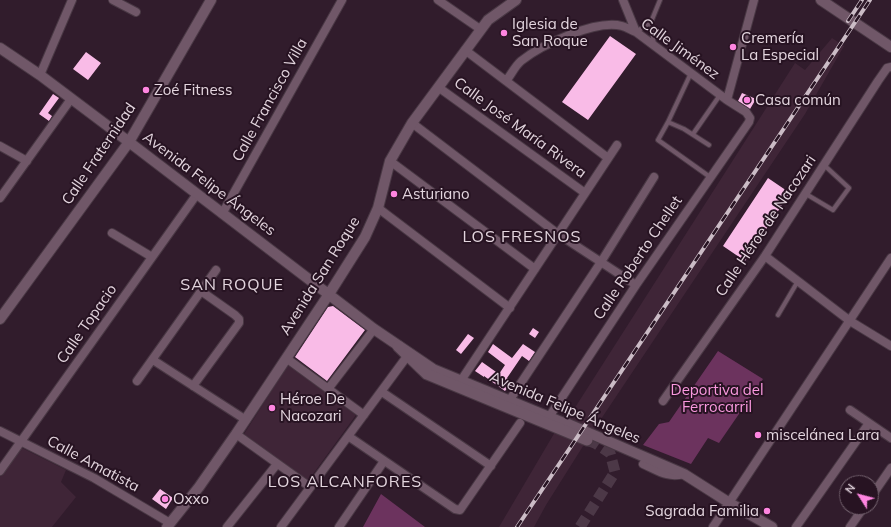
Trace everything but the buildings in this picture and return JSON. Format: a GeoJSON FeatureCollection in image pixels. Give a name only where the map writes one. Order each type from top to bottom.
{"type":"FeatureCollection","features":[{"type":"Feature","properties":{"kind":"main road","name":"Avenida Felipe Ángeles"},"geometry":{"type":"LineString","coordinates":[[398,346],[427,374],[587,440]]}},
{"type":"Feature","properties":{"kind":"street"},"geometry":{"type":"LineString","coordinates":[[40,76],[72,0]]}},
{"type":"Feature","properties":{"kind":"street"},"geometry":{"type":"LineString","coordinates":[[113,0],[136,12]]}},
{"type":"Feature","properties":{"kind":"street","name":"Calle Fraternidad"},"geometry":{"type":"LineString","coordinates":[[0,319],[129,142],[211,0]]}},
{"type":"Feature","properties":{"kind":"street","name":"Calle Francisco Villa"},"geometry":{"type":"LineString","coordinates":[[222,214],[342,0]]}},
{"type":"Feature","properties":{"kind":"street"},"geometry":{"type":"LineString","coordinates":[[438,0],[480,29]]}},
{"type":"Feature","properties":{"kind":"street","name":"Avenida San Roque"},"geometry":{"type":"LineString","coordinates":[[169,525],[199,487],[246,420],[365,237],[378,208],[390,161],[412,123],[480,29],[488,20],[516,0]]}},
{"type":"Feature","properties":{"kind":"street"},"geometry":{"type":"LineString","coordinates":[[623,0],[636,32]]}},
{"type":"Feature","properties":{"kind":"street"},"geometry":{"type":"LineString","coordinates":[[727,100],[754,0]]}},
{"type":"Feature","properties":{"kind":"street"},"geometry":{"type":"LineString","coordinates":[[821,0],[891,47]]}},
{"type":"Feature","properties":{"kind":"street","name":"Calle Jiménez"},"geometry":{"type":"LineString","coordinates":[[506,81],[521,62],[541,49],[571,34],[604,25],[621,26],[636,32],[720,95],[746,112],[750,118]]}},
{"type":"Feature","properties":{"kind":"street","name":"Avenida Felipe Ángeles"},"geometry":{"type":"LineString","coordinates":[[0,48],[129,142],[374,329],[433,369],[684,474]]}},
{"type":"Feature","properties":{"kind":"street"},"geometry":{"type":"LineString","coordinates":[[465,50],[608,158]]}},
{"type":"Feature","properties":{"kind":"street","name":"Calle Héroe de Nacozari"},"geometry":{"type":"LineString","coordinates":[[663,401],[766,256],[878,81],[887,68],[891,67]]}},
{"type":"Feature","properties":{"kind":"street","name":"Calle José María Rivera"},"geometry":{"type":"LineString","coordinates":[[438,86],[585,193]]}},
{"type":"Feature","properties":{"kind":"street"},"geometry":{"type":"LineString","coordinates":[[0,198],[71,99]]}},
{"type":"Feature","properties":{"kind":"street","name":"Calle Roberto Chellet"},"geometry":{"type":"LineString","coordinates":[[551,414],[636,285],[749,122],[750,118]]}},
{"type":"Feature","properties":{"kind":"street"},"geometry":{"type":"LineString","coordinates":[[412,123],[558,234],[636,285]]}},
{"type":"Feature","properties":{"kind":"street"},"geometry":{"type":"LineString","coordinates":[[464,376],[617,145]]}},
{"type":"Feature","properties":{"kind":"street"},"geometry":{"type":"LineString","coordinates":[[0,146],[27,161]]}},
{"type":"Feature","properties":{"kind":"street"},"geometry":{"type":"LineString","coordinates":[[390,161],[535,269]]}},
{"type":"Feature","properties":{"kind":"street"},"geometry":{"type":"LineString","coordinates":[[511,398],[601,262],[654,177]]}},
{"type":"Feature","properties":{"kind":"street","name":"Calle Topacio"},"geometry":{"type":"LineString","coordinates":[[0,471],[197,194]]}},
{"type":"Feature","properties":{"kind":"street"},"geometry":{"type":"LineString","coordinates":[[378,208],[510,308]]}},
{"type":"Feature","properties":{"kind":"street"},"geometry":{"type":"LineString","coordinates":[[112,233],[152,257]]}},
{"type":"Feature","properties":{"kind":"street"},"geometry":{"type":"LineString","coordinates":[[766,256],[850,321],[891,346]]}},
{"type":"Feature","properties":{"kind":"street"},"geometry":{"type":"LineString","coordinates":[[713,527],[728,502],[891,258]]}},
{"type":"Feature","properties":{"kind":"street"},"geometry":{"type":"LineString","coordinates":[[137,381],[216,270]]}},
{"type":"Feature","properties":{"kind":"street"},"geometry":{"type":"LineString","coordinates":[[193,386],[239,323],[239,319],[201,291]]}},
{"type":"Feature","properties":{"kind":"street"},"geometry":{"type":"LineString","coordinates":[[328,389],[374,329]]}},
{"type":"Feature","properties":{"kind":"street"},"geometry":{"type":"LineString","coordinates":[[281,527],[408,355]]}},
{"type":"Feature","properties":{"kind":"street"},"geometry":{"type":"LineString","coordinates":[[286,358],[364,415]]}},
{"type":"Feature","properties":{"kind":"street"},"geometry":{"type":"LineString","coordinates":[[153,360],[246,420]]}},
{"type":"Feature","properties":{"kind":"street"},"geometry":{"type":"LineString","coordinates":[[382,392],[491,466]]}},
{"type":"Feature","properties":{"kind":"street"},"geometry":{"type":"LineString","coordinates":[[850,410],[891,438]]}},
{"type":"Feature","properties":{"kind":"street"},"geometry":{"type":"LineString","coordinates":[[348,436],[455,509],[460,510],[520,423]]}},
{"type":"Feature","properties":{"kind":"street"},"geometry":{"type":"LineString","coordinates":[[796,527],[870,423]]}},
{"type":"Feature","properties":{"kind":"street","name":"Calle Amatista"},"geometry":{"type":"LineString","coordinates":[[0,431],[94,478],[169,525]]}},
{"type":"Feature","properties":{"kind":"street"},"geometry":{"type":"LineString","coordinates":[[236,434],[310,487]]}},
{"type":"Feature","properties":{"kind":"street"},"geometry":{"type":"LineString","coordinates":[[339,527],[384,461]]}},
{"type":"Feature","properties":{"kind":"street"},"geometry":{"type":"LineString","coordinates":[[227,527],[277,464]]}},
{"type":"Feature","properties":{"kind":"street","name":"Avenida Felipe Ángeles"},"geometry":{"type":"LineString","coordinates":[[643,464],[668,475],[676,476],[684,474]]}},
{"type":"Feature","properties":{"kind":"street"},"geometry":{"type":"LineString","coordinates":[[879,485],[891,468]]}},
{"type":"Feature","properties":{"kind":"street"},"geometry":{"type":"LineString","coordinates":[[684,474],[728,502],[772,527]]}},
{"type":"Feature","properties":{"kind":"street"},"geometry":{"type":"LineString","coordinates":[[850,527],[858,515]]}},
{"type":"Feature","properties":{"kind":"lane"},"geometry":{"type":"LineString","coordinates":[[654,46],[651,22],[660,0]]}},
{"type":"Feature","properties":{"kind":"lane"},"geometry":{"type":"LineString","coordinates":[[636,32],[651,22]]}},
{"type":"Feature","properties":{"kind":"lane"},"geometry":{"type":"LineString","coordinates":[[691,73],[658,140],[710,177]]}},
{"type":"Feature","properties":{"kind":"lane"},"geometry":{"type":"LineString","coordinates":[[693,134],[720,95]]}},
{"type":"Feature","properties":{"kind":"lane"},"geometry":{"type":"LineString","coordinates":[[668,122],[693,134],[709,145]]}},
{"type":"Feature","properties":{"kind":"lane"},"geometry":{"type":"LineString","coordinates":[[806,194],[833,210],[850,188],[824,165]]}},
{"type":"Feature","properties":{"kind":"lane"},"geometry":{"type":"LineString","coordinates":[[778,315],[798,281]]}},
{"type":"Feature","properties":{"kind":"shaded area"},"geometry":{"type":"Polygon","coordinates":[[[832,38],[844,46],[805,114],[585,443],[534,527],[499,527],[555,432],[560,431],[795,63],[805,70],[832,38]]]}},
{"type":"Feature","properties":{"kind":"shaded area"},"geometry":{"type":"Polygon","coordinates":[[[288,365],[356,415],[308,481],[244,434],[288,365]]]}},
{"type":"Feature","properties":{"kind":"shaded area"},"geometry":{"type":"Polygon","coordinates":[[[20,447],[66,470],[61,482],[76,497],[52,527],[0,527],[0,476],[20,447]]]}},
{"type":"Feature","properties":{"kind":"green space","name":"Deportiva del Ferrocarril"},"geometry":{"type":"Polygon","coordinates":[[[718,351],[763,379],[719,443],[708,438],[691,464],[643,445],[659,424],[669,422],[718,351]]]}},
{"type":"Feature","properties":{"kind":"green space"},"geometry":{"type":"Polygon","coordinates":[[[381,494],[425,527],[363,527],[381,494]]]}},
{"type":"Feature","properties":{"kind":"tunnel"},"geometry":{"type":"LineString","coordinates":[[580,527],[615,472],[610,453],[595,443],[587,440]]}},
{"type":"Feature","properties":{"kind":"railway"},"geometry":{"type":"LineString","coordinates":[[848,21],[862,0]]}},
{"type":"Feature","properties":{"kind":"railway"},"geometry":{"type":"LineString","coordinates":[[517,527],[870,0]]}},
{"type":"Feature","properties":{"kind":"place","name":"Iglesia de San Roque"},"geometry":{"type":"Point","coordinates":[504,33]}},
{"type":"Feature","properties":{"kind":"place","name":"Cremería La Especial"},"geometry":{"type":"Point","coordinates":[733,47]}},
{"type":"Feature","properties":{"kind":"place","name":"Zoé Fitness"},"geometry":{"type":"Point","coordinates":[146,90]}},
{"type":"Feature","properties":{"kind":"place","name":"Casa común"},"geometry":{"type":"Point","coordinates":[747,100]}},
{"type":"Feature","properties":{"kind":"place","name":"Asturiano"},"geometry":{"type":"Point","coordinates":[394,194]}},
{"type":"Feature","properties":{"kind":"place","name":"Héroe De Nacozari"},"geometry":{"type":"Point","coordinates":[272,408]}},
{"type":"Feature","properties":{"kind":"place","name":"miscelánea Lara"},"geometry":{"type":"Point","coordinates":[758,435]}},
{"type":"Feature","properties":{"kind":"place","name":"Oxxo"},"geometry":{"type":"Point","coordinates":[165,499]}},
{"type":"Feature","properties":{"kind":"place","name":"Sagrada Familia"},"geometry":{"type":"Point","coordinates":[767,511]}},
{"type":"Feature","properties":{"kind":"district","name":"LOS FRESNOS"},"geometry":{"type":"Point","coordinates":[522,237]}},
{"type":"Feature","properties":{"kind":"district","name":"SAN ROQUE"},"geometry":{"type":"Point","coordinates":[232,285]}},
{"type":"Feature","properties":{"kind":"district","name":"LOS ALCANFORES"},"geometry":{"type":"Point","coordinates":[345,482]}}]}
